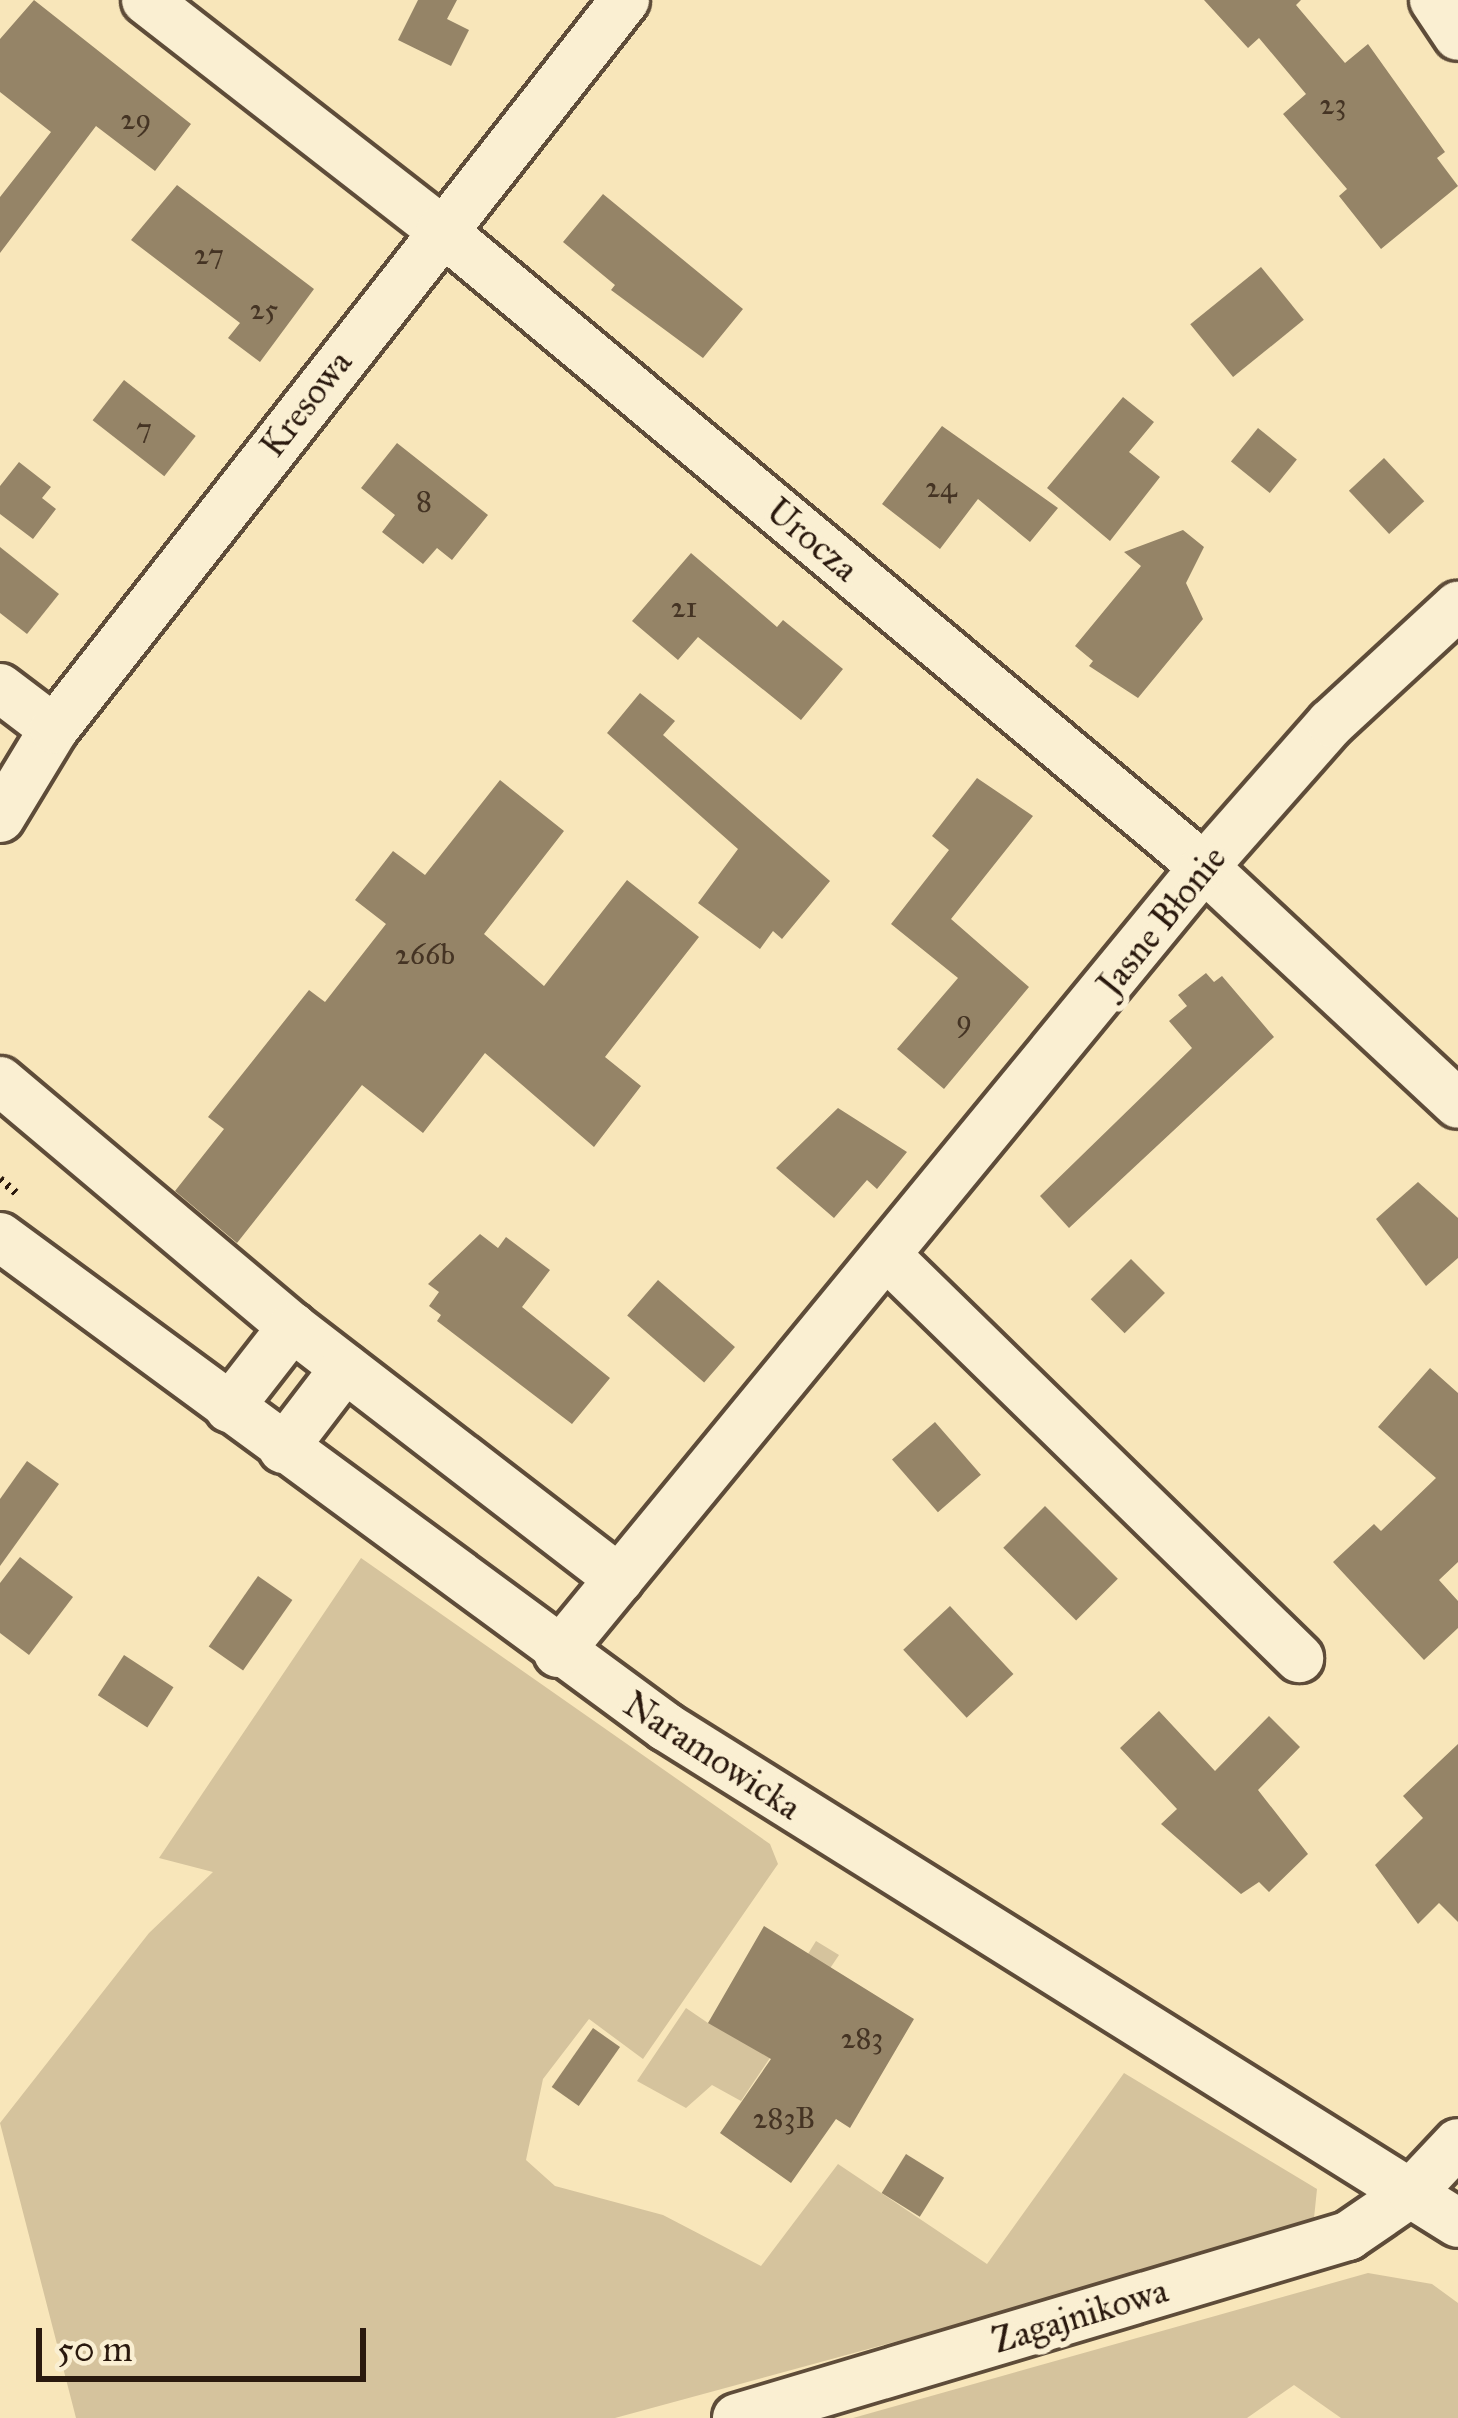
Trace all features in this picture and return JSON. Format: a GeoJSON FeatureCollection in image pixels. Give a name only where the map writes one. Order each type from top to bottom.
{"type":"FeatureCollection","features":[{"type":"Feature","properties":{"kind":"street","name":"Urocza"},"geometry":{"type":"LineString","coordinates":[[146,0],[441,230],[1204,868],[1458,1104]]}},
{"type":"Feature","properties":{"kind":"street","name":"Kresowa"},"geometry":{"type":"LineString","coordinates":[[0,818],[53,729],[625,0]]}},
{"type":"Feature","properties":{"kind":"street"},"geometry":{"type":"LineString","coordinates":[[1434,0],[1458,36]]}},
{"type":"Feature","properties":{"kind":"street","name":"Jasne Błonie"},"geometry":{"type":"LineString","coordinates":[[558,1653],[1204,868],[1331,723],[1458,606]]}},
{"type":"Feature","properties":{"kind":"street"},"geometry":{"type":"LineString","coordinates":[[0,688],[53,729]]}},
{"type":"Feature","properties":{"kind":"street"},"geometry":{"type":"LineString","coordinates":[[0,1082],[292,1327],[620,1579]]}},
{"type":"Feature","properties":{"kind":"street","name":"Naramowicka"},"geometry":{"type":"LineString","coordinates":[[17,1223],[229,1408],[558,1653],[803,1816],[1458,2223]]}},
{"type":"Feature","properties":{"kind":"street"},"geometry":{"type":"LineString","coordinates":[[886,1256],[1299,1658]]}},
{"type":"Feature","properties":{"kind":"street"},"geometry":{"type":"LineString","coordinates":[[229,1408],[292,1327]]}},
{"type":"Feature","properties":{"kind":"street"},"geometry":{"type":"LineString","coordinates":[[283,1449],[345,1368]]}},
{"type":"Feature","properties":{"kind":"street","name":"Zagajnikowa"},"geometry":{"type":"LineString","coordinates":[[737,2418],[1348,2236],[1412,2192],[1458,2143]]}},
{"type":"Feature","properties":{"kind":"path"},"geometry":{"type":"LineString","coordinates":[[0,1179],[17,1223]]}},
{"type":"Feature","properties":{"kind":"shaded area"},"geometry":{"type":"Polygon","coordinates":[[[361,1558],[770,1844],[778,1864],[643,2059],[589,2019],[543,2079],[526,2160],[555,2186],[663,2215],[761,2266],[838,2164],[987,2264],[1124,2073],[1317,2189],[1313,2228],[615,2418],[76,2418],[0,2123],[149,1933],[213,1872],[159,1858],[361,1558]]]}},
{"type":"Feature","properties":{"kind":"shaded area"},"geometry":{"type":"Polygon","coordinates":[[[816,1941],[839,1955],[741,2101],[712,2085],[686,2108],[637,2081],[686,2008],[708,2023],[793,1978],[816,1941]]]}},
{"type":"Feature","properties":{"kind":"shaded area"},"geometry":{"type":"Polygon","coordinates":[[[1368,2273],[1432,2284],[1458,2303],[1458,2418],[1341,2418],[1294,2385],[1247,2418],[853,2418],[1368,2273]]]}},
{"type":"Feature","properties":{"kind":"building"},"geometry":{"type":"Polygon","coordinates":[[[34,0],[191,124],[155,171],[96,126],[0,253],[0,197],[51,132],[0,92],[0,39],[34,0]]]}},
{"type":"Feature","properties":{"kind":"building"},"geometry":{"type":"Polygon","coordinates":[[[418,0],[457,0],[447,19],[469,30],[451,66],[398,40],[418,0]]]}},
{"type":"Feature","properties":{"kind":"building"},"geometry":{"type":"Polygon","coordinates":[[[1204,0],[1301,0],[1296,5],[1345,63],[1368,44],[1445,152],[1437,158],[1458,186],[1381,249],[1339,196],[1347,189],[1283,114],[1306,94],[1259,38],[1248,48],[1204,0]]]}},
{"type":"Feature","properties":{"kind":"building"},"geometry":{"type":"Polygon","coordinates":[[[177,185],[314,289],[260,362],[228,338],[240,323],[131,240],[177,185]]]}},
{"type":"Feature","properties":{"kind":"building"},"geometry":{"type":"Polygon","coordinates":[[[603,194],[743,309],[703,358],[611,290],[615,285],[563,242],[603,194]]]}},
{"type":"Feature","properties":{"kind":"building"},"geometry":{"type":"Polygon","coordinates":[[[1261,267],[1304,320],[1233,377],[1190,324],[1261,267]]]}},
{"type":"Feature","properties":{"kind":"building"},"geometry":{"type":"Polygon","coordinates":[[[124,380],[196,436],[164,476],[93,420],[124,380]]]}},
{"type":"Feature","properties":{"kind":"building"},"geometry":{"type":"Polygon","coordinates":[[[1123,397],[1154,422],[1129,452],[1160,477],[1110,541],[1047,488],[1123,397]]]}},
{"type":"Feature","properties":{"kind":"building"},"geometry":{"type":"Polygon","coordinates":[[[942,426],[1058,508],[1030,542],[978,499],[940,549],[882,504],[942,426]]]}},
{"type":"Feature","properties":{"kind":"building"},"geometry":{"type":"Polygon","coordinates":[[[1258,428],[1297,459],[1270,493],[1231,461],[1258,428]]]}},
{"type":"Feature","properties":{"kind":"building"},"geometry":{"type":"Polygon","coordinates":[[[397,443],[488,515],[452,560],[437,548],[423,564],[382,532],[395,515],[361,488],[397,443]]]}},
{"type":"Feature","properties":{"kind":"building"},"geometry":{"type":"Polygon","coordinates":[[[1384,458],[1424,501],[1389,534],[1349,491],[1384,458]]]}},
{"type":"Feature","properties":{"kind":"building"},"geometry":{"type":"Polygon","coordinates":[[[19,462],[51,487],[42,498],[56,509],[33,539],[0,514],[0,486],[19,462]]]}},
{"type":"Feature","properties":{"kind":"building"},"geometry":{"type":"Polygon","coordinates":[[[1183,530],[1204,547],[1186,583],[1203,619],[1138,698],[1089,666],[1093,661],[1075,646],[1141,566],[1124,552],[1183,530]]]}},
{"type":"Feature","properties":{"kind":"building"},"geometry":{"type":"Polygon","coordinates":[[[0,547],[59,594],[27,634],[0,613],[0,547]]]}},
{"type":"Feature","properties":{"kind":"building"},"geometry":{"type":"Polygon","coordinates":[[[691,553],[777,627],[783,620],[843,669],[801,720],[698,637],[678,660],[632,621],[691,553]]]}},
{"type":"Feature","properties":{"kind":"building"},"geometry":{"type":"Polygon","coordinates":[[[640,693],[675,721],[663,735],[830,881],[782,939],[773,931],[760,949],[698,903],[738,849],[607,733],[640,693]]]}},
{"type":"Feature","properties":{"kind":"building"},"geometry":{"type":"Polygon","coordinates":[[[977,778],[1033,816],[951,919],[1029,987],[944,1089],[897,1049],[958,978],[891,924],[949,850],[932,836],[977,778]]]}},
{"type":"Feature","properties":{"kind":"building"},"geometry":{"type":"Polygon","coordinates":[[[500,780],[564,831],[484,934],[544,986],[627,880],[699,937],[605,1057],[641,1086],[594,1147],[485,1053],[423,1133],[362,1085],[237,1243],[175,1191],[224,1129],[208,1117],[309,990],[325,1002],[386,924],[355,900],[393,851],[425,875],[500,780]]]}},
{"type":"Feature","properties":{"kind":"building"},"geometry":{"type":"Polygon","coordinates":[[[1206,973],[1214,982],[1222,976],[1274,1037],[1069,1228],[1040,1196],[1192,1048],[1169,1021],[1187,1006],[1178,995],[1206,973]]]}},
{"type":"Feature","properties":{"kind":"building"},"geometry":{"type":"Polygon","coordinates":[[[838,1108],[907,1152],[877,1189],[867,1180],[834,1218],[776,1168],[838,1108]]]}},
{"type":"Feature","properties":{"kind":"building"},"geometry":{"type":"Polygon","coordinates":[[[1418,1182],[1458,1218],[1458,1258],[1426,1286],[1376,1219],[1418,1182]]]}},
{"type":"Feature","properties":{"kind":"building"},"geometry":{"type":"Polygon","coordinates":[[[480,1234],[498,1248],[506,1237],[550,1270],[522,1307],[610,1378],[572,1424],[437,1321],[441,1315],[429,1306],[439,1292],[428,1284],[480,1234]]]}},
{"type":"Feature","properties":{"kind":"building"},"geometry":{"type":"Polygon","coordinates":[[[1131,1259],[1165,1293],[1125,1333],[1091,1299],[1131,1259]]]}},
{"type":"Feature","properties":{"kind":"building"},"geometry":{"type":"Polygon","coordinates":[[[658,1280],[735,1347],[704,1382],[627,1315],[658,1280]]]}},
{"type":"Feature","properties":{"kind":"building"},"geometry":{"type":"Polygon","coordinates":[[[1430,1368],[1458,1393],[1458,1562],[1439,1580],[1458,1601],[1458,1628],[1424,1660],[1333,1562],[1374,1524],[1381,1531],[1436,1478],[1378,1427],[1430,1368]]]}},
{"type":"Feature","properties":{"kind":"building"},"geometry":{"type":"Polygon","coordinates":[[[935,1422],[981,1475],[938,1512],[892,1459],[935,1422]]]}},
{"type":"Feature","properties":{"kind":"building"},"geometry":{"type":"Polygon","coordinates":[[[27,1461],[59,1484],[0,1566],[0,1499],[27,1461]]]}},
{"type":"Feature","properties":{"kind":"building"},"geometry":{"type":"Polygon","coordinates":[[[1045,1506],[1118,1579],[1076,1621],[1003,1548],[1045,1506]]]}},
{"type":"Feature","properties":{"kind":"building"},"geometry":{"type":"Polygon","coordinates":[[[20,1557],[73,1597],[29,1655],[0,1633],[0,1583],[20,1557]]]}},
{"type":"Feature","properties":{"kind":"building"},"geometry":{"type":"Polygon","coordinates":[[[258,1576],[292,1600],[243,1671],[209,1646],[258,1576]]]}},
{"type":"Feature","properties":{"kind":"building"},"geometry":{"type":"Polygon","coordinates":[[[950,1606],[1013,1674],[967,1718],[903,1650],[950,1606]]]}},
{"type":"Feature","properties":{"kind":"building"},"geometry":{"type":"Polygon","coordinates":[[[124,1655],[173,1687],[147,1727],[98,1695],[124,1655]]]}},
{"type":"Feature","properties":{"kind":"building"},"geometry":{"type":"Polygon","coordinates":[[[1159,1711],[1215,1771],[1269,1716],[1300,1747],[1258,1790],[1308,1854],[1269,1892],[1259,1882],[1241,1894],[1161,1824],[1177,1809],[1120,1748],[1159,1711]]]}},
{"type":"Feature","properties":{"kind":"building"},"geometry":{"type":"Polygon","coordinates":[[[1458,1744],[1458,1922],[1439,1903],[1418,1924],[1375,1865],[1423,1818],[1403,1796],[1458,1744]]]}},
{"type":"Feature","properties":{"kind":"building"},"geometry":{"type":"Polygon","coordinates":[[[764,1926],[914,2019],[850,2128],[836,2119],[791,2183],[720,2133],[771,2059],[708,2023],[764,1926]]]}},
{"type":"Feature","properties":{"kind":"building"},"geometry":{"type":"Polygon","coordinates":[[[593,2028],[620,2047],[579,2106],[552,2087],[593,2028]]]}},
{"type":"Feature","properties":{"kind":"building"},"geometry":{"type":"Polygon","coordinates":[[[906,2154],[944,2178],[920,2217],[882,2193],[906,2154]]]}}]}
